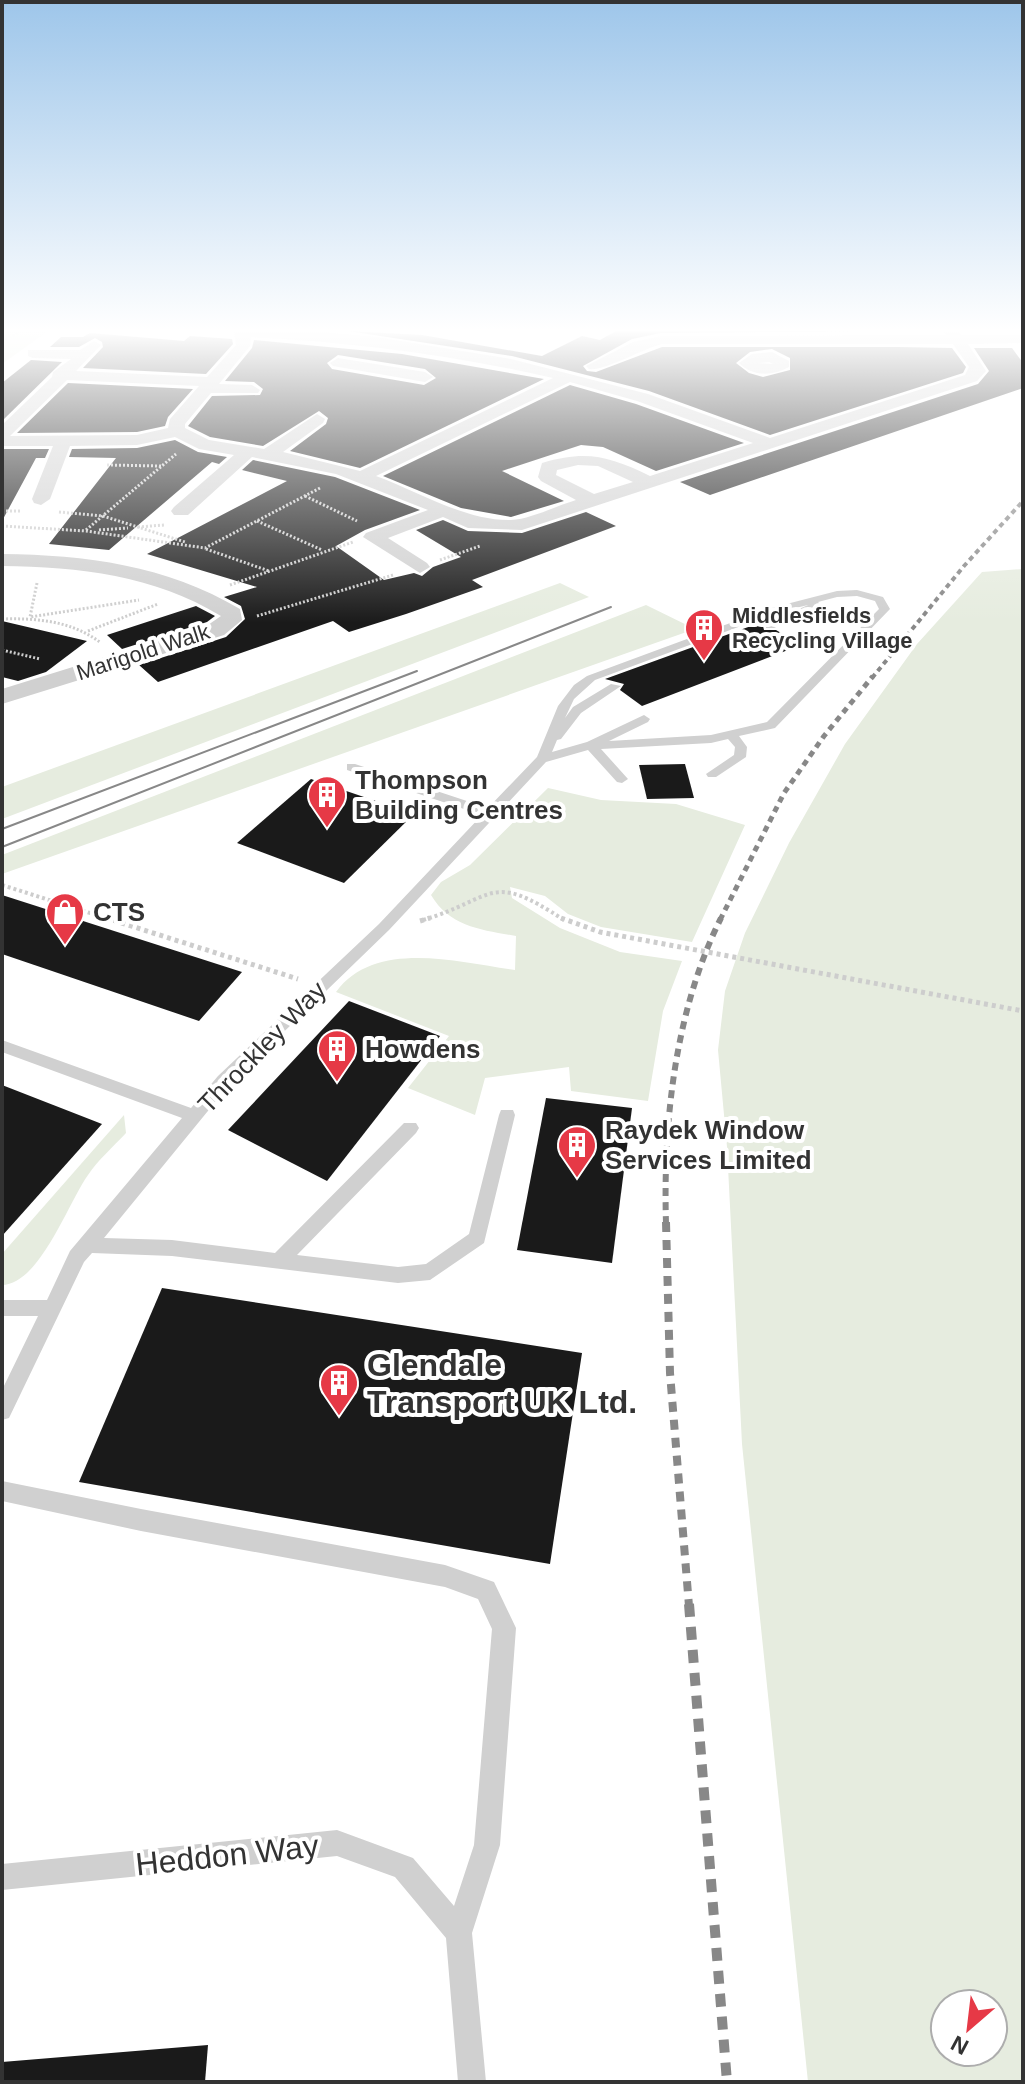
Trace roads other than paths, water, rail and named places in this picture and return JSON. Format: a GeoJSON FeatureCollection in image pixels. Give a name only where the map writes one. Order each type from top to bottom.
{"type":"FeatureCollection","features":[{"type":"Feature","properties":{"kind":"street"},"geometry":{"type":"LineString","coordinates":[[179,428],[184,436]]}},
{"type":"Feature","properties":{"kind":"street"},"geometry":{"type":"LineString","coordinates":[[181,511],[258,453],[310,428]]}},
{"type":"Feature","properties":{"kind":"street"},"geometry":{"type":"LineString","coordinates":[[361,477],[462,428]]}},
{"type":"Feature","properties":{"kind":"street"},"geometry":{"type":"LineString","coordinates":[[730,428],[770,444]]}},
{"type":"Feature","properties":{"kind":"street"},"geometry":{"type":"LineString","coordinates":[[2,441],[184,436],[361,477],[468,522],[493,526],[528,523],[818,428]]}},
{"type":"Feature","properties":{"kind":"street"},"geometry":{"type":"LineString","coordinates":[[41,499],[64,440]]}},
{"type":"Feature","properties":{"kind":"street"},"geometry":{"type":"LineString","coordinates":[[594,502],[547,477],[548,467],[575,457],[599,459],[650,483]]}},
{"type":"Feature","properties":{"kind":"street"},"geometry":{"type":"LineString","coordinates":[[420,567],[378,535],[445,510]]}},
{"type":"Feature","properties":{"kind":"street","name":"Marigold Walk"},"geometry":{"type":"LineString","coordinates":[[2,560],[118,569],[196,594],[232,614],[225,626],[2,697]]}},
{"type":"Feature","properties":{"kind":"lane"},"geometry":{"type":"LineString","coordinates":[[554,740],[559,712],[565,701],[572,691],[591,678],[775,610],[837,594],[857,593],[879,599],[885,609],[771,725],[711,739],[645,745],[591,745]]}},
{"type":"Feature","properties":{"kind":"lane"},"geometry":{"type":"LineString","coordinates":[[770,626],[837,594]]}},
{"type":"Feature","properties":{"kind":"lane"},"geometry":{"type":"LineString","coordinates":[[554,740],[577,710],[615,686]]}},
{"type":"Feature","properties":{"kind":"lane"},"geometry":{"type":"LineString","coordinates":[[542,759],[591,745],[644,719]]}},
{"type":"Feature","properties":{"kind":"lane"},"geometry":{"type":"LineString","coordinates":[[712,774],[740,757],[741,747],[731,734]]}},
{"type":"Feature","properties":{"kind":"lane","name":"Throckley Way"},"geometry":{"type":"LineString","coordinates":[[2,1411],[77,1257],[224,1080],[384,927],[542,759],[554,740]]}},
{"type":"Feature","properties":{"kind":"lane"},"geometry":{"type":"LineString","coordinates":[[591,745],[622,779]]}},
{"type":"Feature","properties":{"kind":"lane"},"geometry":{"type":"LineString","coordinates":[[351,767],[490,813]]}},
{"type":"Feature","properties":{"kind":"lane"},"geometry":{"type":"LineString","coordinates":[[2,1046],[195,1116]]}},
{"type":"Feature","properties":{"kind":"lane"},"geometry":{"type":"LineString","coordinates":[[87,1245],[172,1248],[398,1275],[430,1272],[477,1238],[507,1115]]}},
{"type":"Feature","properties":{"kind":"lane"},"geometry":{"type":"LineString","coordinates":[[280,1260],[410,1128]]}},
{"type":"Feature","properties":{"kind":"lane"},"geometry":{"type":"LineString","coordinates":[[2,1308],[52,1308]]}},
{"type":"Feature","properties":{"kind":"lane"},"geometry":{"type":"LineString","coordinates":[[2,1491],[445,1576],[486,1590],[504,1628],[489,1830],[476,1886],[459,1933],[472,2082]]}},
{"type":"Feature","properties":{"kind":"lane","name":"Heddon Way"},"geometry":{"type":"LineString","coordinates":[[2,1877],[337,1843],[404,1867],[459,1933]]}},
{"type":"Feature","properties":{"kind":"tram line"},"geometry":{"type":"LineString","coordinates":[[2,847],[611,607]]}},
{"type":"Feature","properties":{"kind":"tram line"},"geometry":{"type":"LineString","coordinates":[[2,829],[417,671]]}},
{"type":"Feature","properties":{"kind":"railway"},"geometry":{"type":"LineString","coordinates":[[872,678],[964,566],[1023,501]]}},
{"type":"Feature","properties":{"kind":"railway"},"geometry":{"type":"LineString","coordinates":[[721,918],[784,793],[824,736],[873,676]]}},
{"type":"Feature","properties":{"kind":"railway"},"geometry":{"type":"LineString","coordinates":[[666,1222],[667,1146],[675,1067],[693,990],[721,918]]}},
{"type":"Feature","properties":{"kind":"railway"},"geometry":{"type":"LineString","coordinates":[[666,1222],[670,1373],[689,1606]]}},
{"type":"Feature","properties":{"kind":"railway"},"geometry":{"type":"LineString","coordinates":[[689,1604],[727,2082]]}},
{"type":"Feature","properties":{"kind":"place","name":"Middlesfields Recycling Village"},"geometry":{"type":"Point","coordinates":[704,662]}},
{"type":"Feature","properties":{"kind":"place","name":"Thompson Building Centres"},"geometry":{"type":"Point","coordinates":[327,829]}},
{"type":"Feature","properties":{"kind":"place","name":"CTS"},"geometry":{"type":"Point","coordinates":[65,946]}},
{"type":"Feature","properties":{"kind":"place","name":"Howdens"},"geometry":{"type":"Point","coordinates":[337,1083]}},
{"type":"Feature","properties":{"kind":"place","name":"Raydek Window Services Limited"},"geometry":{"type":"Point","coordinates":[577,1179]}},
{"type":"Feature","properties":{"kind":"place","name":"Glendale Transport UK Ltd."},"geometry":{"type":"Point","coordinates":[339,1417]}}]}
